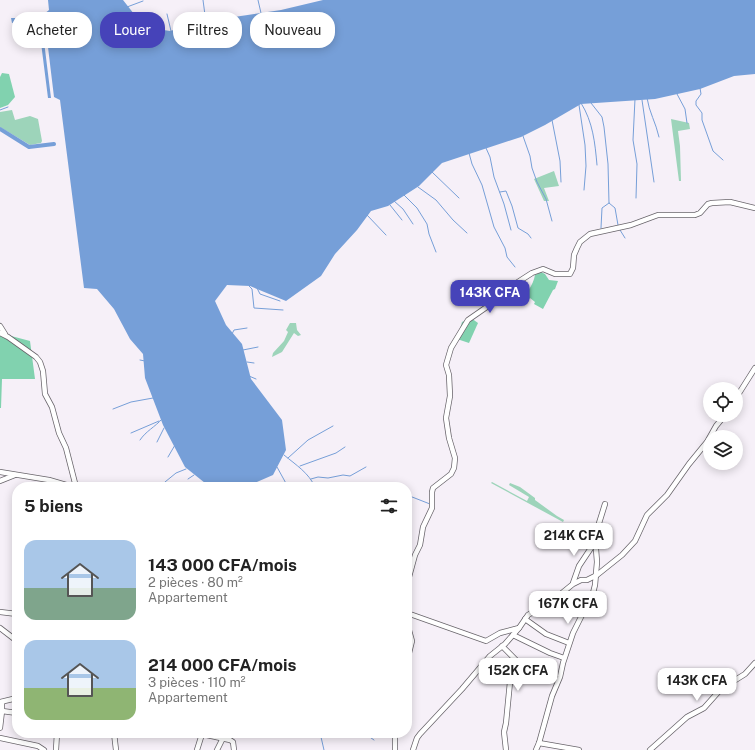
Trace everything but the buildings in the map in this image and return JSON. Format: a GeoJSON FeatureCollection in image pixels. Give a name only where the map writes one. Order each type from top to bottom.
{"type":"FeatureCollection","features":[{"type":"Feature","properties":{"kind":"street"},"geometry":{"type":"LineString","coordinates":[[412,566],[420,545],[423,527],[432,508],[433,488],[451,474],[454,468],[455,458],[449,438],[446,418],[450,396],[449,375],[446,365],[450,348],[468,320],[532,273],[543,269],[555,274],[570,274],[573,268],[574,255],[577,248],[580,242],[590,234],[631,225],[658,215],[695,215],[700,213],[708,204],[712,203],[730,202],[755,208]]}},
{"type":"Feature","properties":{"kind":"street"},"geometry":{"type":"LineString","coordinates":[[0,326],[2,334],[36,357],[40,362],[43,372],[45,394],[52,407],[58,433],[66,448],[75,482]]}},
{"type":"Feature","properties":{"kind":"street"},"geometry":{"type":"LineString","coordinates":[[743,387],[755,368]]}},
{"type":"Feature","properties":{"kind":"street"},"geometry":{"type":"LineString","coordinates":[[413,750],[420,734],[462,689],[490,656],[513,636],[528,615],[557,597],[573,584],[597,575],[633,545],[647,515],[667,495],[707,442],[719,422]]}},
{"type":"Feature","properties":{"kind":"street"},"geometry":{"type":"LineString","coordinates":[[0,472],[56,482]]}},
{"type":"Feature","properties":{"kind":"street"},"geometry":{"type":"LineString","coordinates":[[0,481],[16,475]]}},
{"type":"Feature","properties":{"kind":"street"},"geometry":{"type":"LineString","coordinates":[[573,584],[579,566],[591,548],[605,504]]}},
{"type":"Feature","properties":{"kind":"street"},"geometry":{"type":"LineString","coordinates":[[536,750],[552,696],[560,677],[569,643],[593,593],[597,575],[595,536]]}},
{"type":"Feature","properties":{"kind":"street"},"geometry":{"type":"LineString","coordinates":[[0,612],[12,613]]}},
{"type":"Feature","properties":{"kind":"street"},"geometry":{"type":"LineString","coordinates":[[412,615],[489,641],[500,634],[519,628]]}},
{"type":"Feature","properties":{"kind":"street"},"geometry":{"type":"LineString","coordinates":[[525,619],[546,634],[569,643]]}},
{"type":"Feature","properties":{"kind":"street"},"geometry":{"type":"LineString","coordinates":[[0,628],[12,637]]}},
{"type":"Feature","properties":{"kind":"street"},"geometry":{"type":"LineString","coordinates":[[500,634],[507,641]]}},
{"type":"Feature","properties":{"kind":"street"},"geometry":{"type":"LineString","coordinates":[[513,636],[564,658]]}},
{"type":"Feature","properties":{"kind":"street"},"geometry":{"type":"LineString","coordinates":[[502,646],[520,665],[510,682],[504,732],[506,750]]}},
{"type":"Feature","properties":{"kind":"street"},"geometry":{"type":"LineString","coordinates":[[650,750],[687,718],[704,708],[722,689],[745,674],[755,664]]}},
{"type":"Feature","properties":{"kind":"street"},"geometry":{"type":"LineString","coordinates":[[0,728],[2,711],[1,702],[12,699]]}},
{"type":"Feature","properties":{"kind":"street"},"geometry":{"type":"LineString","coordinates":[[2,711],[12,712]]}},
{"type":"Feature","properties":{"kind":"street"},"geometry":{"type":"LineString","coordinates":[[0,738],[38,746],[44,750]]}},
{"type":"Feature","properties":{"kind":"street"},"geometry":{"type":"LineString","coordinates":[[56,750],[57,738]]}},
{"type":"Feature","properties":{"kind":"street"},"geometry":{"type":"LineString","coordinates":[[115,738],[116,750]]}},
{"type":"Feature","properties":{"kind":"street"},"geometry":{"type":"LineString","coordinates":[[197,750],[201,738]]}},
{"type":"Feature","properties":{"kind":"street"},"geometry":{"type":"LineString","coordinates":[[218,750],[223,738],[232,741],[234,750]]}},
{"type":"Feature","properties":{"kind":"street"},"geometry":{"type":"LineString","coordinates":[[395,738],[395,750]]}},
{"type":"Feature","properties":{"kind":"street"},"geometry":{"type":"LineString","coordinates":[[539,743],[579,750]]}},
{"type":"Feature","properties":{"kind":"green space"},"geometry":{"type":"Polygon","coordinates":[[[2,73],[9,74],[15,97],[8,105],[0,108],[0,77],[2,73]]]}},
{"type":"Feature","properties":{"kind":"green space"},"geometry":{"type":"Polygon","coordinates":[[[12,110],[15,120],[30,116],[38,119],[42,141],[41,143],[30,145],[0,127],[0,112],[12,110]]]}},
{"type":"Feature","properties":{"kind":"green space"},"geometry":{"type":"Polygon","coordinates":[[[671,119],[689,123],[690,129],[678,131],[681,181],[679,181],[671,119]]]}},
{"type":"Feature","properties":{"kind":"green space"},"geometry":{"type":"Polygon","coordinates":[[[554,171],[559,186],[544,188],[549,201],[544,201],[534,179],[554,171]]]}},
{"type":"Feature","properties":{"kind":"green space"},"geometry":{"type":"Polygon","coordinates":[[[541,272],[545,274],[549,280],[558,281],[555,289],[553,290],[543,309],[534,304],[535,302],[530,298],[523,305],[519,302],[527,293],[535,275],[541,272]]]}},
{"type":"Feature","properties":{"kind":"green space"},"geometry":{"type":"Polygon","coordinates":[[[471,318],[478,323],[469,343],[457,339],[462,322],[471,318]]]}},
{"type":"Feature","properties":{"kind":"green space"},"geometry":{"type":"Polygon","coordinates":[[[290,323],[296,323],[297,330],[301,335],[298,336],[294,333],[282,352],[272,357],[273,353],[284,341],[288,332],[286,330],[290,323]]]}},
{"type":"Feature","properties":{"kind":"green space"},"geometry":{"type":"Polygon","coordinates":[[[0,333],[30,341],[35,379],[2,379],[1,408],[0,408],[0,333]]]}},
{"type":"Feature","properties":{"kind":"green space"},"geometry":{"type":"Polygon","coordinates":[[[492,482],[527,501],[529,497],[509,485],[510,483],[520,487],[535,498],[535,500],[564,520],[563,522],[491,483],[492,482]]]}},
{"type":"Feature","properties":{"kind":"water"},"geometry":{"type":"Polygon","coordinates":[[[48,0],[123,0],[132,12],[100,12],[100,48],[165,48],[165,30],[173,30],[173,48],[242,48],[242,16],[250,15],[250,48],[335,48],[335,12],[268,12],[323,0],[755,0],[755,74],[734,76],[700,89],[655,99],[581,104],[521,137],[442,163],[419,186],[388,206],[371,211],[357,230],[335,254],[321,276],[286,301],[250,286],[227,285],[215,301],[226,325],[242,344],[251,379],[282,420],[286,450],[273,475],[257,482],[204,482],[185,467],[163,425],[145,378],[143,354],[130,339],[114,309],[97,289],[84,288],[60,100],[54,97],[48,48],[92,48],[92,12],[46,12],[49,10],[48,0]]]}},
{"type":"Feature","properties":{"kind":"water"},"geometry":{"type":"Polygon","coordinates":[[[42,48],[45,48],[51,98],[48,98],[42,48]]]}},
{"type":"Feature","properties":{"kind":"waterway"},"geometry":{"type":"LineString","coordinates":[[203,0],[205,12]]}},
{"type":"Feature","properties":{"kind":"waterway"},"geometry":{"type":"LineString","coordinates":[[258,0],[261,12]]}},
{"type":"Feature","properties":{"kind":"waterway"},"geometry":{"type":"LineString","coordinates":[[127,7],[143,1]]}},
{"type":"Feature","properties":{"kind":"waterway"},"geometry":{"type":"LineString","coordinates":[[167,14],[171,31]]}},
{"type":"Feature","properties":{"kind":"waterway"},"geometry":{"type":"LineString","coordinates":[[700,88],[701,94],[696,101],[696,105],[702,113],[702,120],[713,151],[723,160]]}},
{"type":"Feature","properties":{"kind":"waterway"},"geometry":{"type":"LineString","coordinates":[[677,94],[685,109],[687,123]]}},
{"type":"Feature","properties":{"kind":"waterway"},"geometry":{"type":"LineString","coordinates":[[647,98],[659,137]]}},
{"type":"Feature","properties":{"kind":"waterway"},"geometry":{"type":"LineString","coordinates":[[635,99],[633,140],[637,164],[636,198]]}},
{"type":"Feature","properties":{"kind":"waterway"},"geometry":{"type":"LineString","coordinates":[[642,100],[654,182]]}},
{"type":"Feature","properties":{"kind":"waterway"},"geometry":{"type":"LineString","coordinates":[[581,103],[591,125],[597,165]]}},
{"type":"Feature","properties":{"kind":"waterway"},"geometry":{"type":"LineString","coordinates":[[591,103],[602,117],[608,164],[609,203],[615,208],[618,225]]}},
{"type":"Feature","properties":{"kind":"waterway"},"geometry":{"type":"LineString","coordinates":[[579,105],[585,145],[586,166],[584,190]]}},
{"type":"Feature","properties":{"kind":"waterway"},"geometry":{"type":"LineString","coordinates":[[0,110],[8,107]]}},
{"type":"Feature","properties":{"kind":"waterway"},"geometry":{"type":"LineString","coordinates":[[552,120],[560,161],[561,182]]}},
{"type":"Feature","properties":{"kind":"waterway"},"geometry":{"type":"LineString","coordinates":[[0,129],[29,147],[54,144]]}},
{"type":"Feature","properties":{"kind":"waterway"},"geometry":{"type":"LineString","coordinates":[[523,136],[530,156],[532,168],[537,182],[546,199],[552,221]]}},
{"type":"Feature","properties":{"kind":"waterway"},"geometry":{"type":"LineString","coordinates":[[486,148],[490,157],[494,177],[504,204],[511,230]]}},
{"type":"Feature","properties":{"kind":"waterway"},"geometry":{"type":"LineString","coordinates":[[469,153],[472,164],[482,185],[494,227],[505,248],[507,257],[515,267]]}},
{"type":"Feature","properties":{"kind":"waterway"},"geometry":{"type":"LineString","coordinates":[[432,172],[459,198]]}},
{"type":"Feature","properties":{"kind":"waterway"},"geometry":{"type":"LineString","coordinates":[[418,187],[436,200],[453,220],[467,233]]}},
{"type":"Feature","properties":{"kind":"waterway"},"geometry":{"type":"LineString","coordinates":[[500,192],[506,191],[518,228],[528,234],[531,238]]}},
{"type":"Feature","properties":{"kind":"waterway"},"geometry":{"type":"LineString","coordinates":[[404,195],[417,208],[427,224],[436,252]]}},
{"type":"Feature","properties":{"kind":"waterway"},"geometry":{"type":"LineString","coordinates":[[394,201],[403,209],[413,224]]}},
{"type":"Feature","properties":{"kind":"waterway"},"geometry":{"type":"LineString","coordinates":[[601,228],[602,208],[609,203]]}},
{"type":"Feature","properties":{"kind":"waterway"},"geometry":{"type":"LineString","coordinates":[[390,205],[402,220]]}},
{"type":"Feature","properties":{"kind":"waterway"},"geometry":{"type":"LineString","coordinates":[[367,215],[386,235]]}},
{"type":"Feature","properties":{"kind":"waterway"},"geometry":{"type":"LineString","coordinates":[[620,230],[625,238]]}},
{"type":"Feature","properties":{"kind":"waterway"},"geometry":{"type":"LineString","coordinates":[[249,286],[252,289],[254,308],[283,310]]}},
{"type":"Feature","properties":{"kind":"waterway"},"geometry":{"type":"LineString","coordinates":[[257,288],[260,294],[280,301]]}},
{"type":"Feature","properties":{"kind":"waterway"},"geometry":{"type":"LineString","coordinates":[[232,334],[234,330],[247,328]]}},
{"type":"Feature","properties":{"kind":"waterway"},"geometry":{"type":"LineString","coordinates":[[243,350],[258,347]]}},
{"type":"Feature","properties":{"kind":"waterway"},"geometry":{"type":"LineString","coordinates":[[140,360],[145,361]]}},
{"type":"Feature","properties":{"kind":"waterway"},"geometry":{"type":"LineString","coordinates":[[247,362],[254,363]]}},
{"type":"Feature","properties":{"kind":"waterway"},"geometry":{"type":"LineString","coordinates":[[249,376],[256,379]]}},
{"type":"Feature","properties":{"kind":"waterway"},"geometry":{"type":"LineString","coordinates":[[113,409],[131,402],[153,398]]}},
{"type":"Feature","properties":{"kind":"waterway"},"geometry":{"type":"LineString","coordinates":[[140,440],[162,419]]}},
{"type":"Feature","properties":{"kind":"waterway"},"geometry":{"type":"LineString","coordinates":[[131,433],[159,421]]}},
{"type":"Feature","properties":{"kind":"waterway"},"geometry":{"type":"LineString","coordinates":[[288,458],[308,440],[333,426]]}},
{"type":"Feature","properties":{"kind":"waterway"},"geometry":{"type":"LineString","coordinates":[[157,442],[164,428]]}},
{"type":"Feature","properties":{"kind":"waterway"},"geometry":{"type":"LineString","coordinates":[[168,457],[175,445]]}},
{"type":"Feature","properties":{"kind":"waterway"},"geometry":{"type":"LineString","coordinates":[[300,466],[336,453],[345,447]]}},
{"type":"Feature","properties":{"kind":"waterway"},"geometry":{"type":"LineString","coordinates":[[284,455],[306,473],[312,482]]}},
{"type":"Feature","properties":{"kind":"waterway"},"geometry":{"type":"LineString","coordinates":[[277,467],[285,482]]}},
{"type":"Feature","properties":{"kind":"waterway"},"geometry":{"type":"LineString","coordinates":[[311,479],[343,475],[350,476],[366,467]]}},
{"type":"Feature","properties":{"kind":"waterway"},"geometry":{"type":"LineString","coordinates":[[165,482],[176,473],[186,469]]}},
{"type":"Feature","properties":{"kind":"waterway"},"geometry":{"type":"LineString","coordinates":[[188,479],[194,475]]}},
{"type":"Feature","properties":{"kind":"waterway"},"geometry":{"type":"LineString","coordinates":[[412,497],[430,504]]}},
{"type":"Feature","properties":{"kind":"waterway"},"geometry":{"type":"LineString","coordinates":[[321,738],[324,750]]}}]}
